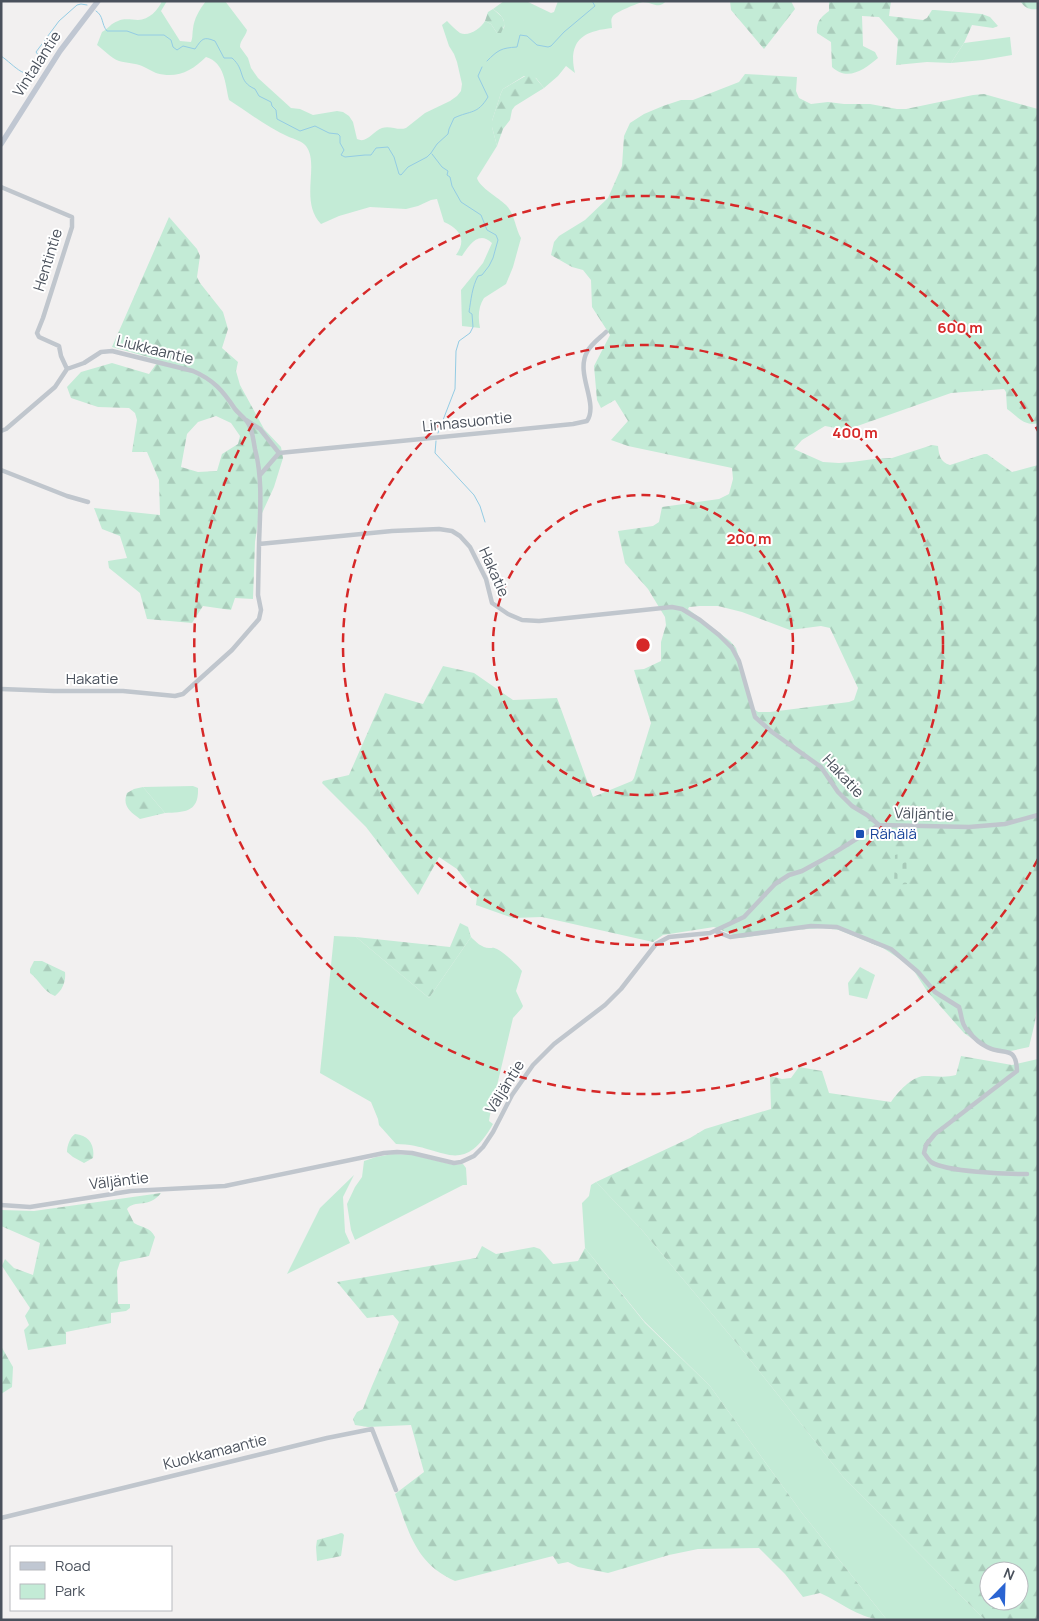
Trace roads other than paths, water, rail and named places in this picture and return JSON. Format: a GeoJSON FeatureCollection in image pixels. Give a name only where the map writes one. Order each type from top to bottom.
{"type":"FeatureCollection","features":[{"type":"Feature","properties":{"kind":"street","name":"Vintalantie"},"geometry":{"type":"LineString","coordinates":[[1,144],[60,51],[98,1]]}},
{"type":"Feature","properties":{"kind":"street","name":"Hentintie"},"geometry":{"type":"LineString","coordinates":[[1,186],[72,217],[72,227],[37,333],[39,337],[59,346],[67,369]]}},
{"type":"Feature","properties":{"kind":"street","name":"Linnasuontie"},"geometry":{"type":"LineString","coordinates":[[279,453],[583,423],[588,420],[590,412],[584,377],[584,359],[590,347],[606,332]]}},
{"type":"Feature","properties":{"kind":"street","name":"Liukkaantie"},"geometry":{"type":"LineString","coordinates":[[67,369],[84,363],[101,352],[108,350],[193,371],[203,375],[219,386],[239,414],[248,423],[253,436],[260,476],[259,544]]}},
{"type":"Feature","properties":{"kind":"street"},"geometry":{"type":"LineString","coordinates":[[1,431],[6,429],[55,387],[67,369]]}},
{"type":"Feature","properties":{"kind":"street"},"geometry":{"type":"LineString","coordinates":[[245,420],[260,429],[279,453],[260,476]]}},
{"type":"Feature","properties":{"kind":"street"},"geometry":{"type":"LineString","coordinates":[[1,470],[67,496],[88,502]]}},
{"type":"Feature","properties":{"kind":"street","name":"Hakatie"},"geometry":{"type":"LineString","coordinates":[[1,688],[54,691],[123,691],[175,696],[183,694],[232,650],[259,619],[261,610],[258,583],[259,544],[392,531],[447,530],[457,533],[470,547],[486,579],[492,603],[508,614],[522,620],[539,621],[672,607],[682,609],[719,634],[732,648],[739,661],[756,717],[772,732],[821,767],[838,792],[852,806],[868,815],[879,825]]}},
{"type":"Feature","properties":{"kind":"street","name":"Väljäntie"},"geometry":{"type":"LineString","coordinates":[[1,1205],[30,1208],[131,1191],[225,1186],[384,1153],[397,1152],[448,1162],[461,1162],[483,1147],[512,1095],[533,1065],[554,1044],[605,1005],[621,989],[656,944],[669,937],[715,931],[744,917],[775,884],[789,875],[802,871],[824,859],[879,825],[969,827],[1005,824],[1038,815]]}},
{"type":"Feature","properties":{"kind":"street"},"geometry":{"type":"LineString","coordinates":[[715,931],[730,937],[812,926],[837,927],[891,949],[918,972],[935,992],[958,1007],[963,1025],[987,1048],[1012,1054],[1016,1059],[1016,1071],[936,1134],[926,1145],[924,1153],[929,1161],[950,1167],[997,1174],[1027,1174]]}},
{"type":"Feature","properties":{"kind":"street","name":"Kuokkamaantie"},"geometry":{"type":"LineString","coordinates":[[1,1518],[327,1438],[372,1429],[396,1490]]}},
{"type":"Feature","properties":{"kind":"waterway"},"geometry":{"type":"LineString","coordinates":[[487,61],[500,50],[517,47],[520,35],[527,36],[537,45],[551,46],[564,32],[595,6],[592,1]]}},
{"type":"Feature","properties":{"kind":"waterway"},"geometry":{"type":"LineString","coordinates":[[1,56],[21,72],[32,74],[43,66],[36,52],[59,21],[77,5],[87,5]]}},
{"type":"Feature","properties":{"kind":"waterway"},"geometry":{"type":"LineString","coordinates":[[96,11],[100,15],[107,31],[127,31],[138,35],[164,35],[171,40],[173,47],[177,50],[183,46],[195,49],[205,39],[215,41],[224,58],[232,58],[236,62],[249,86],[255,89],[259,96],[271,102],[276,110],[277,119],[300,131],[315,126],[329,133],[338,134],[344,150],[341,155],[345,157],[371,155],[376,148],[388,147],[401,175],[408,167],[431,153],[437,144],[448,134],[454,118],[473,111],[484,103],[488,97],[478,76],[482,67]]}},
{"type":"Feature","properties":{"kind":"waterway"},"geometry":{"type":"LineString","coordinates":[[432,154],[442,167],[448,171],[447,175],[450,177],[452,186],[461,202],[481,215],[487,230],[496,235],[498,240],[489,266],[482,275],[478,276],[474,285],[469,312],[472,314],[473,327],[470,333],[459,341],[456,351],[455,389],[438,433]]}},
{"type":"Feature","properties":{"kind":"waterway"},"geometry":{"type":"LineString","coordinates":[[436,441],[435,453],[474,495],[485,522]]}},
{"type":"Feature","properties":{"kind":"place","name":"Rähälä"},"geometry":{"type":"Point","coordinates":[860,834]}}]}
